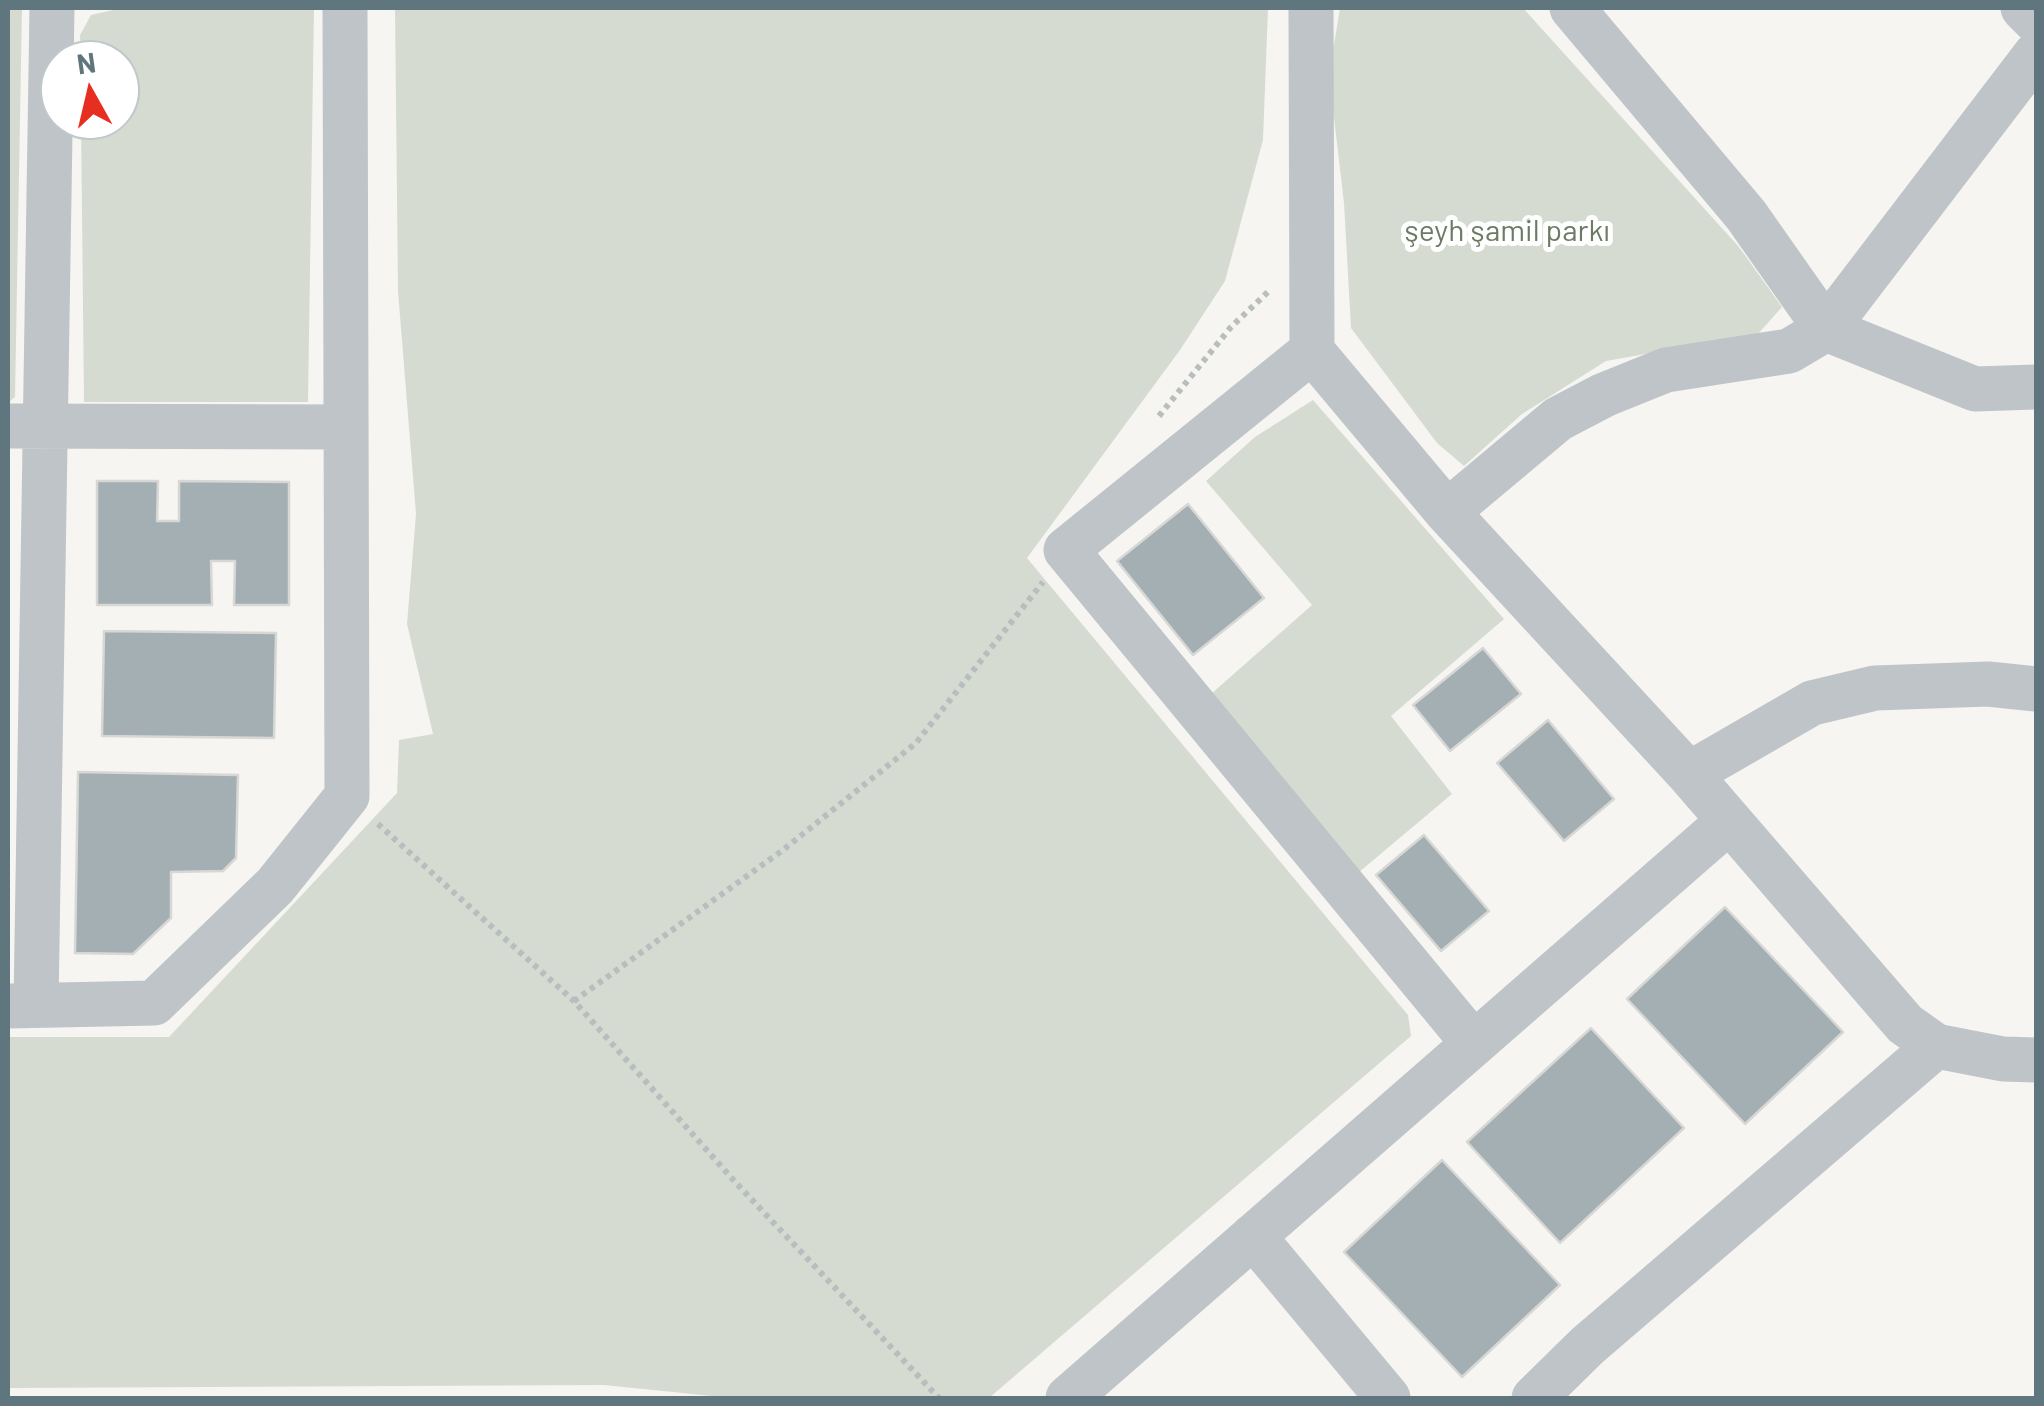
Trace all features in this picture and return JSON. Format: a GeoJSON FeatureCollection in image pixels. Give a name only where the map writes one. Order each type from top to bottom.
{"type":"FeatureCollection","features":[{"type":"Feature","properties":{"kind":"street"},"geometry":{"type":"LineString","coordinates":[[52,8],[26,426],[22,1006],[154,1004],[275,886],[347,796],[345,8]]}},
{"type":"Feature","properties":{"kind":"street"},"geometry":{"type":"LineString","coordinates":[[1311,8],[1312,351],[1447,512],[1689,774],[1869,987],[1905,1024],[1936,1046],[2003,1059],[2036,1060]]}},
{"type":"Feature","properties":{"kind":"street"},"geometry":{"type":"LineString","coordinates":[[1572,8],[1746,215],[1826,329],[1975,389],[2036,387]]}},
{"type":"Feature","properties":{"kind":"street"},"geometry":{"type":"LineString","coordinates":[[2024,8],[2036,21]]}},
{"type":"Feature","properties":{"kind":"street"},"geometry":{"type":"LineString","coordinates":[[1447,512],[1558,419],[1604,395],[1666,370],[1788,351],[1826,329],[2036,54]]}},
{"type":"Feature","properties":{"kind":"street"},"geometry":{"type":"LineString","coordinates":[[1312,351],[1066,550],[1474,1044]]}},
{"type":"Feature","properties":{"kind":"street"},"geometry":{"type":"LineString","coordinates":[[26,426],[346,427]]}},
{"type":"Feature","properties":{"kind":"street"},"geometry":{"type":"LineString","coordinates":[[1689,774],[1812,703],[1875,688],[1988,684],[2036,690]]}},
{"type":"Feature","properties":{"kind":"street"},"geometry":{"type":"LineString","coordinates":[[1068,1398],[1728,822]]}},
{"type":"Feature","properties":{"kind":"street"},"geometry":{"type":"LineString","coordinates":[[1534,1398],[1587,1346],[1936,1046]]}},
{"type":"Feature","properties":{"kind":"street"},"geometry":{"type":"LineString","coordinates":[[1253,1236],[1388,1398]]}},
{"type":"Feature","properties":{"kind":"path"},"geometry":{"type":"LineString","coordinates":[[1156,420],[1232,327],[1310,252]]}},
{"type":"Feature","properties":{"kind":"path"},"geometry":{"type":"LineString","coordinates":[[574,1001],[782,850],[916,743],[999,643],[1066,550]]}},
{"type":"Feature","properties":{"kind":"path"},"geometry":{"type":"LineString","coordinates":[[347,796],[574,1001],[737,1184],[939,1398]]}},
{"type":"Feature","properties":{"kind":"green space"},"geometry":{"type":"Polygon","coordinates":[[[8,8],[22,8],[15,397],[8,403],[8,8]]]}},
{"type":"Feature","properties":{"kind":"green space"},"geometry":{"type":"Polygon","coordinates":[[[122,8],[314,8],[308,402],[84,402],[81,140],[140,140],[140,40],[80,40],[91,15],[122,8]]]}},
{"type":"Feature","properties":{"kind":"green space"},"geometry":{"type":"Polygon","coordinates":[[[395,8],[1268,8],[1263,140],[1225,281],[1180,350],[1027,558],[1408,1015],[1411,1036],[989,1398],[731,1398],[604,1385],[8,1388],[8,1037],[169,1037],[397,793],[399,740],[433,734],[407,624],[416,514],[398,291],[395,8]]]}},
{"type":"Feature","properties":{"kind":"green space","name":"şeyh şamil parkı"},"geometry":{"type":"Polygon","coordinates":[[[1340,8],[1523,8],[1739,247],[1782,307],[1758,334],[1606,361],[1522,414],[1464,466],[1437,443],[1351,328],[1344,203],[1329,75],[1340,8]]]}},
{"type":"Feature","properties":{"kind":"green space"},"geometry":{"type":"Polygon","coordinates":[[[1313,400],[1504,619],[1391,716],[1452,794],[1358,873],[1211,694],[1312,605],[1206,481],[1255,437],[1313,400]]]}},
{"type":"Feature","properties":{"kind":"building"},"geometry":{"type":"Polygon","coordinates":[[[97,481],[158,481],[157,521],[179,521],[179,481],[289,482],[289,605],[234,605],[235,561],[211,561],[212,605],[97,605],[97,481]]]}},
{"type":"Feature","properties":{"kind":"building"},"geometry":{"type":"Polygon","coordinates":[[[1188,504],[1264,598],[1193,655],[1117,561],[1188,504]]]}},
{"type":"Feature","properties":{"kind":"building"},"geometry":{"type":"Polygon","coordinates":[[[104,631],[276,633],[274,738],[102,736],[104,631]]]}},
{"type":"Feature","properties":{"kind":"building"},"geometry":{"type":"Polygon","coordinates":[[[1483,648],[1521,694],[1450,751],[1413,705],[1483,648]]]}},
{"type":"Feature","properties":{"kind":"building"},"geometry":{"type":"Polygon","coordinates":[[[1548,720],[1614,799],[1564,841],[1497,763],[1548,720]]]}},
{"type":"Feature","properties":{"kind":"building"},"geometry":{"type":"Polygon","coordinates":[[[78,772],[238,775],[236,858],[223,871],[171,872],[171,918],[133,954],[75,953],[78,772]]]}},
{"type":"Feature","properties":{"kind":"building"},"geometry":{"type":"Polygon","coordinates":[[[1424,835],[1489,911],[1441,951],[1376,875],[1424,835]]]}},
{"type":"Feature","properties":{"kind":"building"},"geometry":{"type":"Polygon","coordinates":[[[1725,907],[1843,1032],[1745,1124],[1627,999],[1725,907]]]}},
{"type":"Feature","properties":{"kind":"building"},"geometry":{"type":"Polygon","coordinates":[[[1591,1028],[1684,1128],[1560,1243],[1467,1142],[1591,1028]]]}},
{"type":"Feature","properties":{"kind":"building"},"geometry":{"type":"Polygon","coordinates":[[[1442,1160],[1560,1285],[1462,1377],[1344,1252],[1442,1160]]]}}]}
